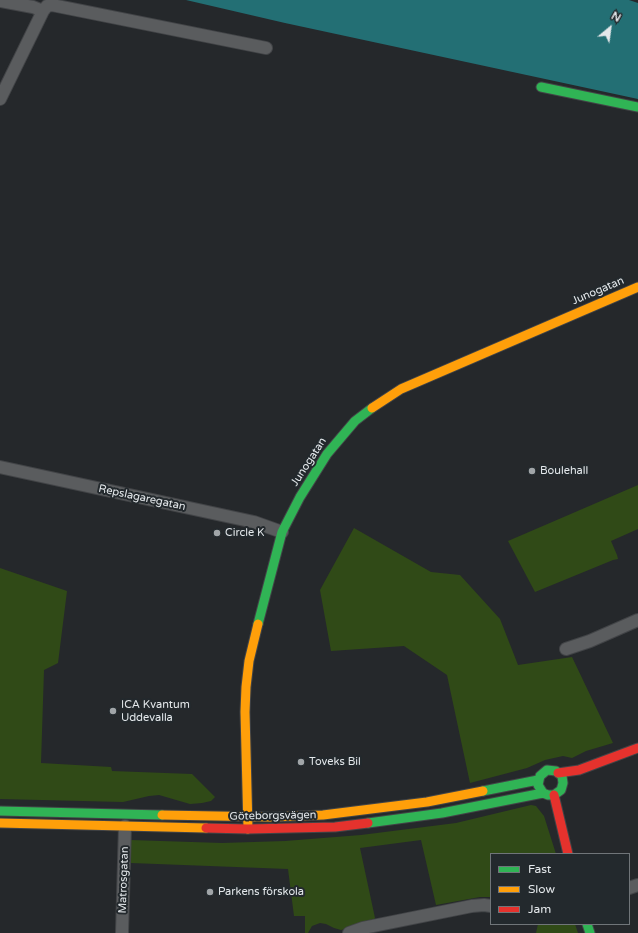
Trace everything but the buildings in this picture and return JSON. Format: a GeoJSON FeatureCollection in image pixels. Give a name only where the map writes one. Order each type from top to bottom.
{"type":"FeatureCollection","features":[{"type":"Feature","properties":{"kind":"main road"},"geometry":{"type":"LineString","coordinates":[[541,87],[638,108]]}},
{"type":"Feature","properties":{"kind":"main road","name":"Junogatan"},"geometry":{"type":"LineString","coordinates":[[248,829],[245,712],[249,661],[274,556],[282,532],[306,487],[335,443],[355,422],[377,404],[410,384],[638,287]]}},
{"type":"Feature","properties":{"kind":"main road","name":"Göteborgsvägen"},"geometry":{"type":"LineString","coordinates":[[0,811],[248,816],[323,815],[427,802],[538,780],[541,774],[545,771],[552,770],[558,773],[571,772],[638,748]]}},
{"type":"Feature","properties":{"kind":"main road"},"geometry":{"type":"LineString","coordinates":[[558,773],[566,785],[554,795],[568,853]]}},
{"type":"Feature","properties":{"kind":"main road"},"geometry":{"type":"LineString","coordinates":[[538,780],[539,788],[543,793]]}},
{"type":"Feature","properties":{"kind":"main road","name":"Göteborgsvägen"},"geometry":{"type":"LineString","coordinates":[[0,823],[248,829],[335,827],[442,813],[543,793],[554,795]]}},
{"type":"Feature","properties":{"kind":"street"},"geometry":{"type":"LineString","coordinates":[[0,1],[33,7],[43,11]]}},
{"type":"Feature","properties":{"kind":"street"},"geometry":{"type":"LineString","coordinates":[[0,98],[43,11],[47,6],[52,5],[266,48]]}},
{"type":"Feature","properties":{"kind":"street","name":"Repslagaregatan"},"geometry":{"type":"LineString","coordinates":[[0,468],[254,522],[282,532]]}},
{"type":"Feature","properties":{"kind":"street"},"geometry":{"type":"LineString","coordinates":[[566,649],[590,641],[638,620]]}},
{"type":"Feature","properties":{"kind":"street","name":"Matrosgatan"},"geometry":{"type":"LineString","coordinates":[[122,933],[126,826]]}},
{"type":"Feature","properties":{"kind":"street"},"geometry":{"type":"LineString","coordinates":[[349,933],[363,928],[472,906],[490,906]]}},
{"type":"Feature","properties":{"kind":"green space"},"geometry":{"type":"Polygon","coordinates":[[[638,485],[638,529],[611,541],[618,559],[535,592],[508,541],[638,485]]]}},
{"type":"Feature","properties":{"kind":"green space"},"geometry":{"type":"Polygon","coordinates":[[[354,528],[431,572],[460,575],[500,619],[518,665],[572,657],[613,743],[586,751],[572,758],[563,756],[545,760],[527,768],[470,783],[447,675],[404,646],[331,651],[320,590],[354,528]]]}},
{"type":"Feature","properties":{"kind":"green space"},"geometry":{"type":"Polygon","coordinates":[[[0,568],[67,591],[58,663],[44,670],[41,763],[111,767],[112,771],[192,774],[215,797],[211,801],[190,804],[159,795],[123,802],[0,799],[0,568]]]}},
{"type":"Feature","properties":{"kind":"green space"},"geometry":{"type":"Polygon","coordinates":[[[531,805],[536,806],[544,816],[556,853],[490,853],[490,897],[480,897],[436,905],[421,840],[360,848],[375,918],[371,922],[341,930],[320,923],[312,926],[308,933],[305,933],[305,916],[294,916],[288,869],[131,863],[131,840],[222,843],[285,841],[361,835],[456,823],[531,805]]]}},
{"type":"Feature","properties":{"kind":"green space"},"geometry":{"type":"Polygon","coordinates":[[[538,925],[575,925],[578,933],[536,933],[538,925]]]}},
{"type":"Feature","properties":{"kind":"water"},"geometry":{"type":"Polygon","coordinates":[[[186,0],[629,0],[638,3],[638,99],[285,23],[186,0]]]}},
{"type":"Feature","properties":{"kind":"traffic: fast"},"geometry":{"type":"LineString","coordinates":[[541,87],[638,107]]}},
{"type":"Feature","properties":{"kind":"traffic: fast"},"geometry":{"type":"LineString","coordinates":[[258,624],[282,532],[300,497],[327,454],[355,421],[372,408]]}},
{"type":"Feature","properties":{"kind":"traffic: fast"},"geometry":{"type":"LineString","coordinates":[[368,823],[442,813],[543,793],[554,795],[561,790],[563,783],[562,776],[556,771],[547,770],[540,776],[538,785],[543,793]]}},
{"type":"Feature","properties":{"kind":"traffic: fast"},"geometry":{"type":"LineString","coordinates":[[483,791],[538,780]]}},
{"type":"Feature","properties":{"kind":"traffic: fast"},"geometry":{"type":"LineString","coordinates":[[0,811],[162,815]]}},
{"type":"Feature","properties":{"kind":"traffic: fast"},"geometry":{"type":"LineString","coordinates":[[587,925],[590,933]]}},
{"type":"Feature","properties":{"kind":"traffic: slow"},"geometry":{"type":"LineString","coordinates":[[372,408],[401,389],[638,287]]}},
{"type":"Feature","properties":{"kind":"traffic: slow"},"geometry":{"type":"LineString","coordinates":[[248,829],[245,712],[246,687],[249,661],[258,624]]}},
{"type":"Feature","properties":{"kind":"traffic: slow"},"geometry":{"type":"LineString","coordinates":[[162,815],[271,817],[323,815],[427,802],[483,791]]}},
{"type":"Feature","properties":{"kind":"traffic: slow"},"geometry":{"type":"LineString","coordinates":[[0,823],[206,828]]}},
{"type":"Feature","properties":{"kind":"traffic: jam"},"geometry":{"type":"LineString","coordinates":[[558,773],[579,770],[638,748]]}},
{"type":"Feature","properties":{"kind":"traffic: jam"},"geometry":{"type":"LineString","coordinates":[[554,795],[568,853]]}},
{"type":"Feature","properties":{"kind":"traffic: jam"},"geometry":{"type":"LineString","coordinates":[[206,828],[248,829],[335,827],[368,823]]}},
{"type":"Feature","properties":{"kind":"place","name":"Boulehall"},"geometry":{"type":"Point","coordinates":[532,471]}},
{"type":"Feature","properties":{"kind":"place","name":"Circle K"},"geometry":{"type":"Point","coordinates":[217,533]}},
{"type":"Feature","properties":{"kind":"place","name":"ICA Kvantum Uddevalla"},"geometry":{"type":"Point","coordinates":[113,711]}},
{"type":"Feature","properties":{"kind":"place","name":"Toveks Bil"},"geometry":{"type":"Point","coordinates":[301,762]}},
{"type":"Feature","properties":{"kind":"place","name":"Parkens förskola"},"geometry":{"type":"Point","coordinates":[210,892]}}]}
